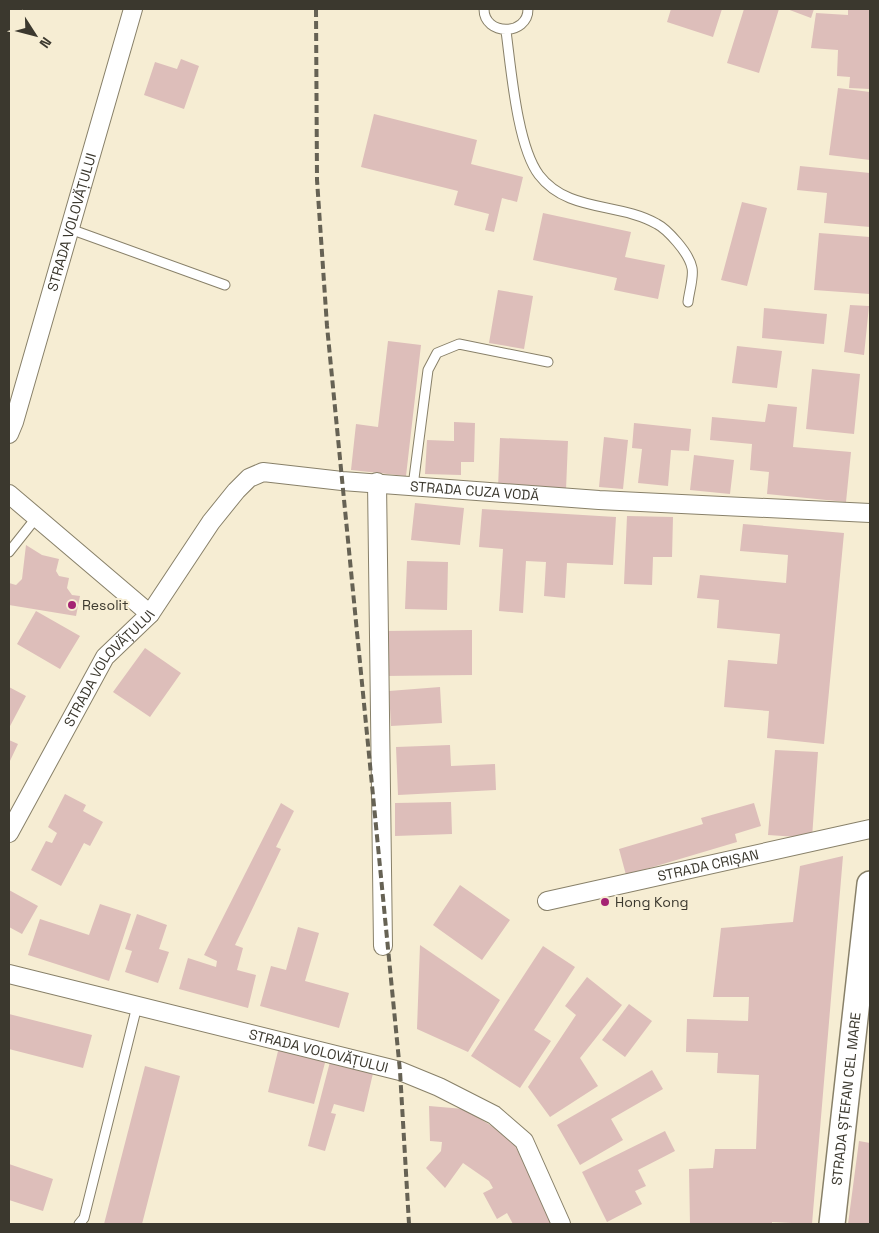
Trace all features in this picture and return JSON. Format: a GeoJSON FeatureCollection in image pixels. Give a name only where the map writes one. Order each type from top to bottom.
{"type":"FeatureCollection","features":[{"type":"Feature","properties":{"kind":"main road","name":"STRADA ȘTEFAN CEL MARE"},"geometry":{"type":"LineString","coordinates":[[832,1224],[869,899]]}},
{"type":"Feature","properties":{"kind":"street","name":"STRADA VOLOVĂȚULUI"},"geometry":{"type":"LineString","coordinates":[[9,434],[133,9]]}},
{"type":"Feature","properties":{"kind":"street","name":"STRADA CUZA VODĂ"},"geometry":{"type":"LineString","coordinates":[[150,614],[211,522],[249,478],[263,472],[413,486],[600,500],[870,513]]}},
{"type":"Feature","properties":{"kind":"street"},"geometry":{"type":"LineString","coordinates":[[377,482],[383,946]]}},
{"type":"Feature","properties":{"kind":"street","name":"STRADA VOLOVĂȚULUI"},"geometry":{"type":"LineString","coordinates":[[9,494],[150,614],[105,657],[9,833]]}},
{"type":"Feature","properties":{"kind":"street","name":"STRADA CRIȘAN"},"geometry":{"type":"LineString","coordinates":[[547,901],[870,829]]}},
{"type":"Feature","properties":{"kind":"street","name":"STRADA VOLOVĂȚULUI"},"geometry":{"type":"LineString","coordinates":[[9,974],[400,1071],[439,1087],[494,1116],[524,1141],[561,1224]]}},
{"type":"Feature","properties":{"kind":"lane"},"geometry":{"type":"LineString","coordinates":[[484,9],[488,23],[506,31],[516,28],[524,22],[528,9]]}},
{"type":"Feature","properties":{"kind":"lane"},"geometry":{"type":"LineString","coordinates":[[506,31],[515,99],[527,154],[539,175],[557,192],[578,202],[644,218],[667,231],[684,249],[692,269],[688,302]]}},
{"type":"Feature","properties":{"kind":"lane"},"geometry":{"type":"LineString","coordinates":[[70,229],[226,286]]}},
{"type":"Feature","properties":{"kind":"lane"},"geometry":{"type":"LineString","coordinates":[[413,486],[428,370],[437,353],[459,344],[548,362]]}},
{"type":"Feature","properties":{"kind":"lane"},"geometry":{"type":"LineString","coordinates":[[9,552],[36,518]]}},
{"type":"Feature","properties":{"kind":"lane"},"geometry":{"type":"LineString","coordinates":[[79,1224],[84,1218],[137,1006]]}},
{"type":"Feature","properties":{"kind":"building"},"geometry":{"type":"Polygon","coordinates":[[[671,9],[722,9],[713,37],[667,22],[671,9]]]}},
{"type":"Feature","properties":{"kind":"building"},"geometry":{"type":"Polygon","coordinates":[[[744,9],[779,9],[759,73],[727,63],[744,9]]]}},
{"type":"Feature","properties":{"kind":"building"},"geometry":{"type":"Polygon","coordinates":[[[787,9],[814,9],[811,18],[787,9]]]}},
{"type":"Feature","properties":{"kind":"building"},"geometry":{"type":"Polygon","coordinates":[[[848,9],[870,9],[870,89],[849,88],[850,77],[837,76],[838,50],[811,48],[816,13],[848,15],[848,9]]]}},
{"type":"Feature","properties":{"kind":"building"},"geometry":{"type":"Polygon","coordinates":[[[181,59],[199,66],[184,109],[144,95],[155,62],[177,69],[181,59]]]}},
{"type":"Feature","properties":{"kind":"building"},"geometry":{"type":"Polygon","coordinates":[[[838,88],[870,92],[870,160],[829,155],[838,88]]]}},
{"type":"Feature","properties":{"kind":"building"},"geometry":{"type":"Polygon","coordinates":[[[374,114],[477,140],[471,164],[523,177],[517,202],[502,198],[494,232],[485,230],[489,214],[454,205],[458,191],[361,167],[374,114]]]}},
{"type":"Feature","properties":{"kind":"building"},"geometry":{"type":"Polygon","coordinates":[[[800,166],[870,173],[870,227],[824,223],[827,193],[797,190],[800,166]]]}},
{"type":"Feature","properties":{"kind":"building"},"geometry":{"type":"Polygon","coordinates":[[[742,202],[767,208],[747,286],[721,280],[742,202]]]}},
{"type":"Feature","properties":{"kind":"building"},"geometry":{"type":"Polygon","coordinates":[[[543,213],[631,232],[625,257],[665,265],[658,299],[614,290],[617,278],[533,260],[543,213]]]}},
{"type":"Feature","properties":{"kind":"building"},"geometry":{"type":"Polygon","coordinates":[[[819,233],[870,237],[870,294],[814,290],[819,233]]]}},
{"type":"Feature","properties":{"kind":"building"},"geometry":{"type":"Polygon","coordinates":[[[498,290],[533,296],[524,349],[489,343],[498,290]]]}},
{"type":"Feature","properties":{"kind":"building"},"geometry":{"type":"Polygon","coordinates":[[[850,305],[869,306],[864,355],[844,352],[850,305]]]}},
{"type":"Feature","properties":{"kind":"building"},"geometry":{"type":"Polygon","coordinates":[[[764,308],[827,314],[824,344],[762,338],[764,308]]]}},
{"type":"Feature","properties":{"kind":"building"},"geometry":{"type":"Polygon","coordinates":[[[388,341],[421,345],[406,476],[351,470],[356,424],[378,427],[388,341]]]}},
{"type":"Feature","properties":{"kind":"building"},"geometry":{"type":"Polygon","coordinates":[[[737,346],[782,351],[777,388],[732,383],[737,346]]]}},
{"type":"Feature","properties":{"kind":"building"},"geometry":{"type":"Polygon","coordinates":[[[812,369],[860,374],[854,434],[806,429],[812,369]]]}},
{"type":"Feature","properties":{"kind":"building"},"geometry":{"type":"Polygon","coordinates":[[[768,404],[797,407],[793,447],[851,452],[846,502],[767,494],[769,472],[750,470],[752,444],[710,440],[712,417],[765,422],[768,404]]]}},
{"type":"Feature","properties":{"kind":"building"},"geometry":{"type":"Polygon","coordinates":[[[454,422],[475,423],[474,462],[461,462],[461,475],[425,474],[427,440],[454,441],[454,422]]]}},
{"type":"Feature","properties":{"kind":"building"},"geometry":{"type":"Polygon","coordinates":[[[634,423],[691,429],[689,451],[671,450],[668,486],[638,483],[642,449],[632,448],[634,423]]]}},
{"type":"Feature","properties":{"kind":"building"},"geometry":{"type":"Polygon","coordinates":[[[604,437],[628,440],[623,489],[599,487],[604,437]]]}},
{"type":"Feature","properties":{"kind":"building"},"geometry":{"type":"Polygon","coordinates":[[[500,438],[568,441],[566,490],[498,488],[500,438]]]}},
{"type":"Feature","properties":{"kind":"building"},"geometry":{"type":"Polygon","coordinates":[[[694,455],[734,460],[730,494],[690,490],[694,455]]]}},
{"type":"Feature","properties":{"kind":"building"},"geometry":{"type":"Polygon","coordinates":[[[415,503],[464,508],[460,545],[411,540],[415,503]]]}},
{"type":"Feature","properties":{"kind":"building"},"geometry":{"type":"Polygon","coordinates":[[[482,509],[616,517],[613,565],[567,563],[565,598],[544,596],[546,562],[526,561],[523,613],[499,611],[503,549],[479,547],[482,509]]]}},
{"type":"Feature","properties":{"kind":"building"},"geometry":{"type":"Polygon","coordinates":[[[627,516],[673,517],[672,557],[653,557],[652,585],[624,584],[627,516]]]}},
{"type":"Feature","properties":{"kind":"building"},"geometry":{"type":"Polygon","coordinates":[[[743,524],[844,533],[824,744],[767,738],[769,711],[724,707],[728,660],[777,664],[780,634],[717,628],[719,600],[697,598],[700,575],[786,583],[788,555],[740,551],[743,524]]]}},
{"type":"Feature","properties":{"kind":"building"},"geometry":{"type":"Polygon","coordinates":[[[26,545],[42,555],[59,559],[56,571],[59,576],[69,578],[67,588],[72,595],[80,596],[76,616],[9,605],[9,583],[16,585],[22,579],[26,545]]]}},
{"type":"Feature","properties":{"kind":"building"},"geometry":{"type":"Polygon","coordinates":[[[407,561],[448,562],[447,610],[405,609],[407,561]]]}},
{"type":"Feature","properties":{"kind":"building"},"geometry":{"type":"Polygon","coordinates":[[[36,611],[80,636],[60,669],[17,644],[36,611]]]}},
{"type":"Feature","properties":{"kind":"building"},"geometry":{"type":"Polygon","coordinates":[[[472,630],[472,675],[384,676],[384,631],[472,630]]]}},
{"type":"Feature","properties":{"kind":"building"},"geometry":{"type":"Polygon","coordinates":[[[145,648],[181,673],[150,717],[113,692],[145,648]]]}},
{"type":"Feature","properties":{"kind":"building"},"geometry":{"type":"Polygon","coordinates":[[[9,687],[26,696],[9,728],[9,687]]]}},
{"type":"Feature","properties":{"kind":"building"},"geometry":{"type":"Polygon","coordinates":[[[440,687],[442,723],[391,726],[389,691],[440,687]]]}},
{"type":"Feature","properties":{"kind":"building"},"geometry":{"type":"Polygon","coordinates":[[[9,740],[18,744],[9,763],[9,740]]]}},
{"type":"Feature","properties":{"kind":"building"},"geometry":{"type":"Polygon","coordinates":[[[450,745],[451,766],[495,764],[496,790],[398,795],[396,747],[450,745]]]}},
{"type":"Feature","properties":{"kind":"building"},"geometry":{"type":"Polygon","coordinates":[[[775,750],[818,752],[812,838],[768,835],[775,750]]]}},
{"type":"Feature","properties":{"kind":"building"},"geometry":{"type":"Polygon","coordinates":[[[65,794],[86,805],[83,811],[103,822],[90,846],[84,843],[61,886],[31,870],[46,841],[52,843],[57,833],[48,827],[65,794]]]}},
{"type":"Feature","properties":{"kind":"building"},"geometry":{"type":"Polygon","coordinates":[[[451,802],[452,834],[395,836],[395,803],[451,802]]]}},
{"type":"Feature","properties":{"kind":"building"},"geometry":{"type":"Polygon","coordinates":[[[281,803],[294,811],[276,847],[281,849],[235,945],[243,948],[237,970],[256,975],[248,1008],[179,989],[188,958],[216,967],[217,961],[204,955],[281,803]]]}},
{"type":"Feature","properties":{"kind":"building"},"geometry":{"type":"Polygon","coordinates":[[[754,803],[761,826],[735,834],[737,842],[626,875],[619,849],[703,824],[701,818],[754,803]]]}},
{"type":"Feature","properties":{"kind":"building"},"geometry":{"type":"Polygon","coordinates":[[[843,856],[812,1224],[772,1222],[772,1224],[690,1224],[689,1169],[713,1168],[715,1149],[756,1149],[759,1075],[717,1073],[718,1053],[686,1052],[687,1019],[748,1021],[749,997],[713,997],[721,928],[793,922],[800,866],[843,856]]]}},
{"type":"Feature","properties":{"kind":"building"},"geometry":{"type":"Polygon","coordinates":[[[460,885],[510,920],[482,960],[433,925],[460,885]]]}},
{"type":"Feature","properties":{"kind":"building"},"geometry":{"type":"Polygon","coordinates":[[[9,890],[38,906],[22,934],[9,927],[9,890]]]}},
{"type":"Feature","properties":{"kind":"building"},"geometry":{"type":"Polygon","coordinates":[[[100,904],[131,914],[109,981],[28,955],[40,919],[89,935],[100,904]]]}},
{"type":"Feature","properties":{"kind":"building"},"geometry":{"type":"Polygon","coordinates":[[[137,914],[167,925],[159,949],[169,952],[158,983],[125,972],[132,951],[125,949],[137,914]]]}},
{"type":"Feature","properties":{"kind":"building"},"geometry":{"type":"Polygon","coordinates":[[[298,927],[319,933],[305,981],[349,993],[339,1028],[260,1006],[271,966],[286,970],[298,927]]]}},
{"type":"Feature","properties":{"kind":"building"},"geometry":{"type":"Polygon","coordinates":[[[420,945],[500,1000],[468,1052],[417,1029],[420,945]]]}},
{"type":"Feature","properties":{"kind":"building"},"geometry":{"type":"Polygon","coordinates":[[[543,946],[575,967],[534,1030],[551,1041],[520,1088],[471,1056],[543,946]]]}},
{"type":"Feature","properties":{"kind":"building"},"geometry":{"type":"Polygon","coordinates":[[[587,977],[622,1005],[580,1058],[598,1086],[550,1117],[528,1087],[576,1015],[565,1006],[587,977]]]}},
{"type":"Feature","properties":{"kind":"building"},"geometry":{"type":"Polygon","coordinates":[[[629,1004],[652,1021],[625,1057],[602,1040],[629,1004]]]}},
{"type":"Feature","properties":{"kind":"building"},"geometry":{"type":"Polygon","coordinates":[[[9,1014],[92,1035],[83,1068],[9,1049],[9,1014]]]}},
{"type":"Feature","properties":{"kind":"building"},"geometry":{"type":"Polygon","coordinates":[[[279,1047],[326,1059],[314,1104],[268,1092],[279,1047]]]}},
{"type":"Feature","properties":{"kind":"building"},"geometry":{"type":"Polygon","coordinates":[[[331,1058],[374,1069],[364,1112],[334,1104],[331,1113],[336,1114],[325,1151],[308,1146],[331,1058]]]}},
{"type":"Feature","properties":{"kind":"building"},"geometry":{"type":"Polygon","coordinates":[[[145,1066],[180,1076],[142,1224],[104,1224],[145,1066]]]}},
{"type":"Feature","properties":{"kind":"building"},"geometry":{"type":"Polygon","coordinates":[[[652,1070],[663,1089],[611,1119],[623,1140],[580,1165],[557,1125],[652,1070]]]}},
{"type":"Feature","properties":{"kind":"building"},"geometry":{"type":"Polygon","coordinates":[[[429,1106],[464,1109],[512,1140],[549,1208],[555,1224],[513,1224],[507,1213],[497,1219],[483,1193],[493,1188],[489,1181],[463,1163],[445,1188],[426,1168],[441,1151],[442,1142],[430,1141],[429,1106]]]}},
{"type":"Feature","properties":{"kind":"building"},"geometry":{"type":"Polygon","coordinates":[[[665,1131],[675,1151],[638,1170],[646,1186],[635,1191],[642,1204],[607,1222],[582,1172],[665,1131]]]}},
{"type":"Feature","properties":{"kind":"building"},"geometry":{"type":"Polygon","coordinates":[[[859,1141],[870,1143],[870,1224],[848,1224],[859,1141]]]}},
{"type":"Feature","properties":{"kind":"building"},"geometry":{"type":"Polygon","coordinates":[[[9,1164],[53,1179],[43,1211],[9,1200],[9,1164]]]}},
{"type":"Feature","properties":{"kind":"railway"},"geometry":{"type":"LineString","coordinates":[[316,9],[317,180],[327,326],[400,1071],[409,1224]]}},
{"type":"Feature","properties":{"kind":"place","name":"Resolit"},"geometry":{"type":"Point","coordinates":[72,605]}},
{"type":"Feature","properties":{"kind":"place","name":"Hong Kong"},"geometry":{"type":"Point","coordinates":[605,902]}}]}
